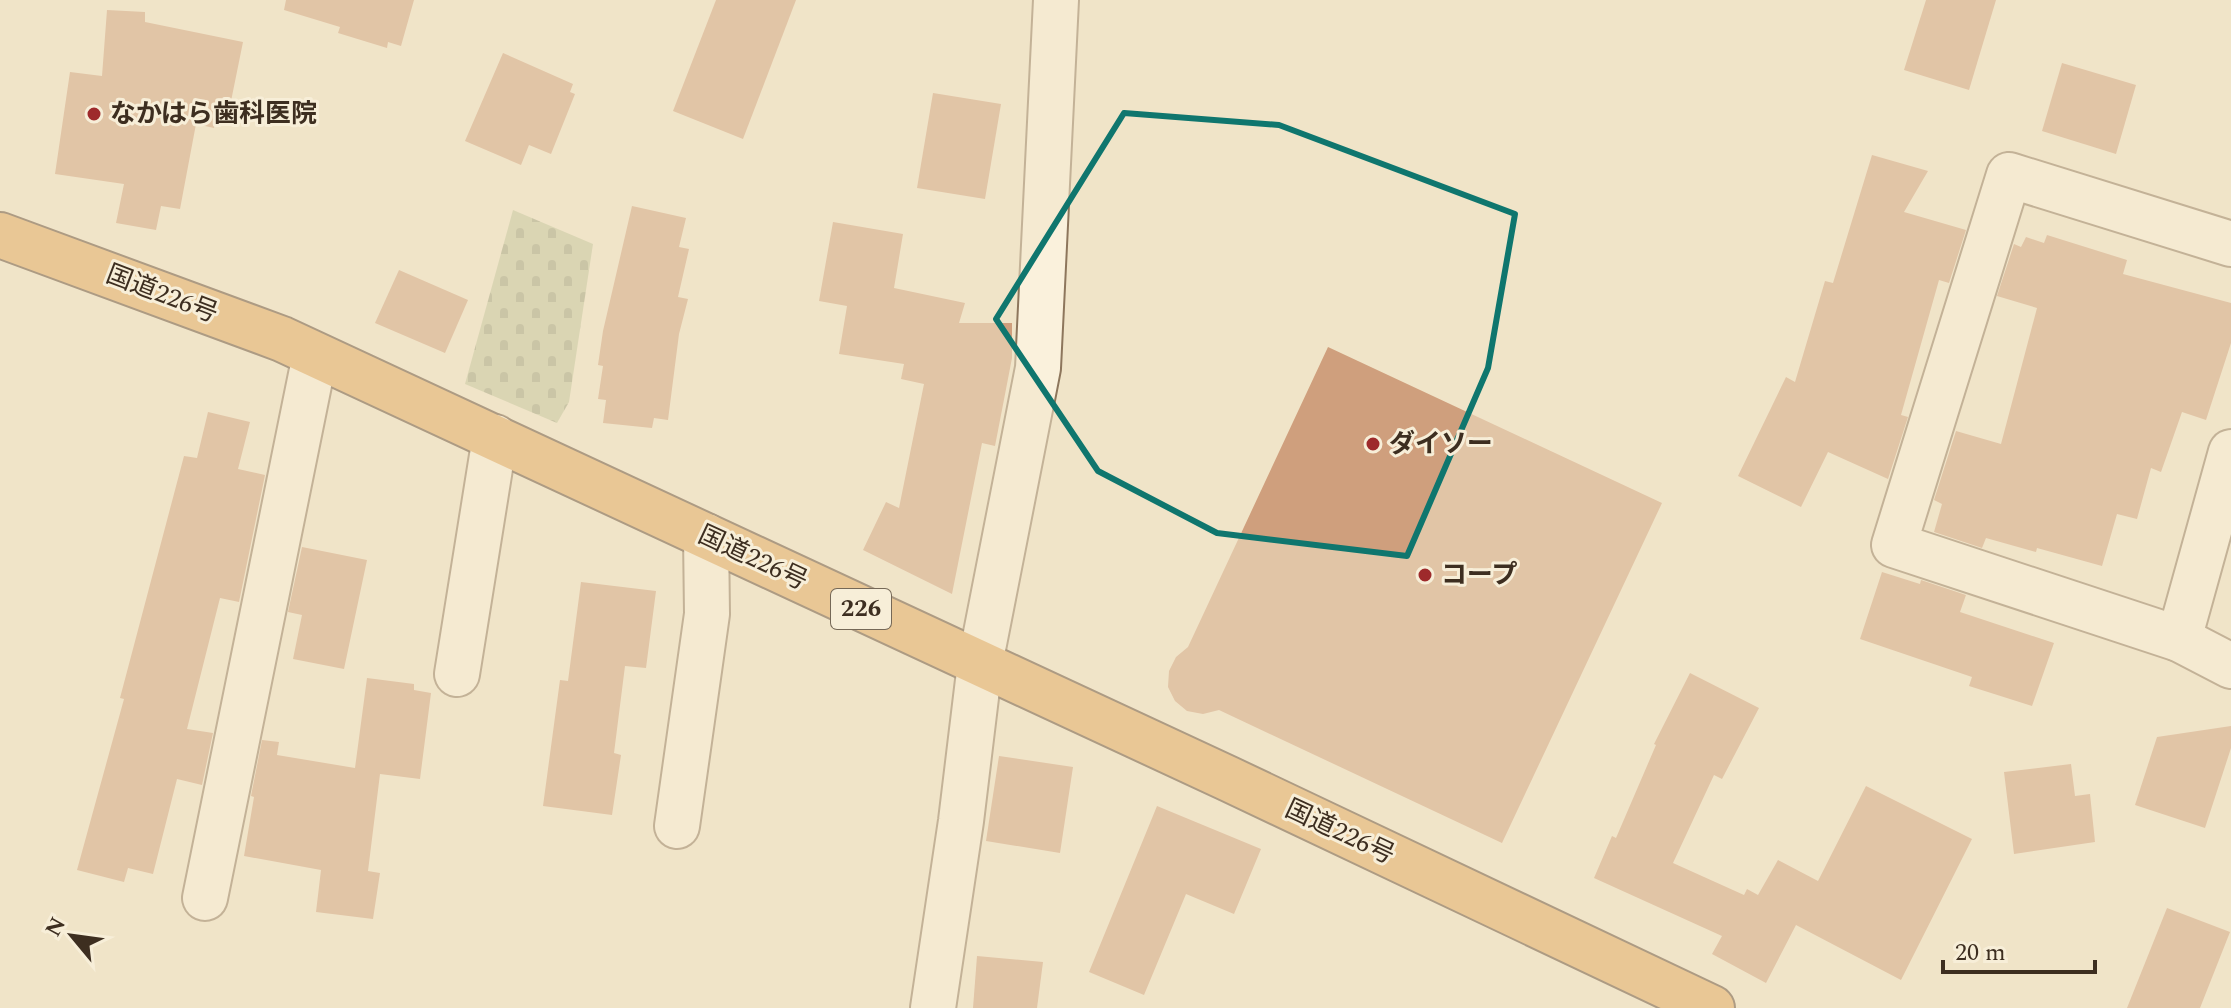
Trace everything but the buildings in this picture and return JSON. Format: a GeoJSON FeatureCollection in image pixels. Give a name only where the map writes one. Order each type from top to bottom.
{"type":"FeatureCollection","features":[{"type":"Feature","properties":{"kind":"highway","name":"国道226号"},"geometry":{"type":"LineString","coordinates":[[0,235],[282,339],[1229,779],[1712,1008]]}},
{"type":"Feature","properties":{"kind":"street"},"geometry":{"type":"LineString","coordinates":[[933,1008],[961,821],[980,664],[1038,368],[1056,0]]}},
{"type":"Feature","properties":{"kind":"street"},"geometry":{"type":"LineString","coordinates":[[2231,244],[2009,175],[1894,545],[2179,639],[2231,666]]}},
{"type":"Feature","properties":{"kind":"street"},"geometry":{"type":"LineString","coordinates":[[205,898],[315,355]]}},
{"type":"Feature","properties":{"kind":"street"},"geometry":{"type":"LineString","coordinates":[[457,674],[495,437]]}},
{"type":"Feature","properties":{"kind":"street"},"geometry":{"type":"LineString","coordinates":[[2179,639],[2231,452]]}},
{"type":"Feature","properties":{"kind":"street"},"geometry":{"type":"LineString","coordinates":[[677,826],[707,614],[706,536]]}},
{"type":"Feature","properties":{"kind":"highlighted area"},"geometry":{"type":"Polygon","coordinates":[[[1124,113],[1279,125],[1515,214],[1488,368],[1407,556],[1217,533],[1098,471],[996,319],[1124,113]]]}},
{"type":"Feature","properties":{"kind":"green space"},"geometry":{"type":"Polygon","coordinates":[[[513,210],[593,244],[569,402],[557,423],[465,384],[513,210]]]}},
{"type":"Feature","properties":{"kind":"place","name":"なかはら歯科医院"},"geometry":{"type":"Point","coordinates":[94,114]}},
{"type":"Feature","properties":{"kind":"place","name":"ダイソー"},"geometry":{"type":"Point","coordinates":[1373,444]}},
{"type":"Feature","properties":{"kind":"place","name":"コープ"},"geometry":{"type":"Point","coordinates":[1425,575]}}]}
